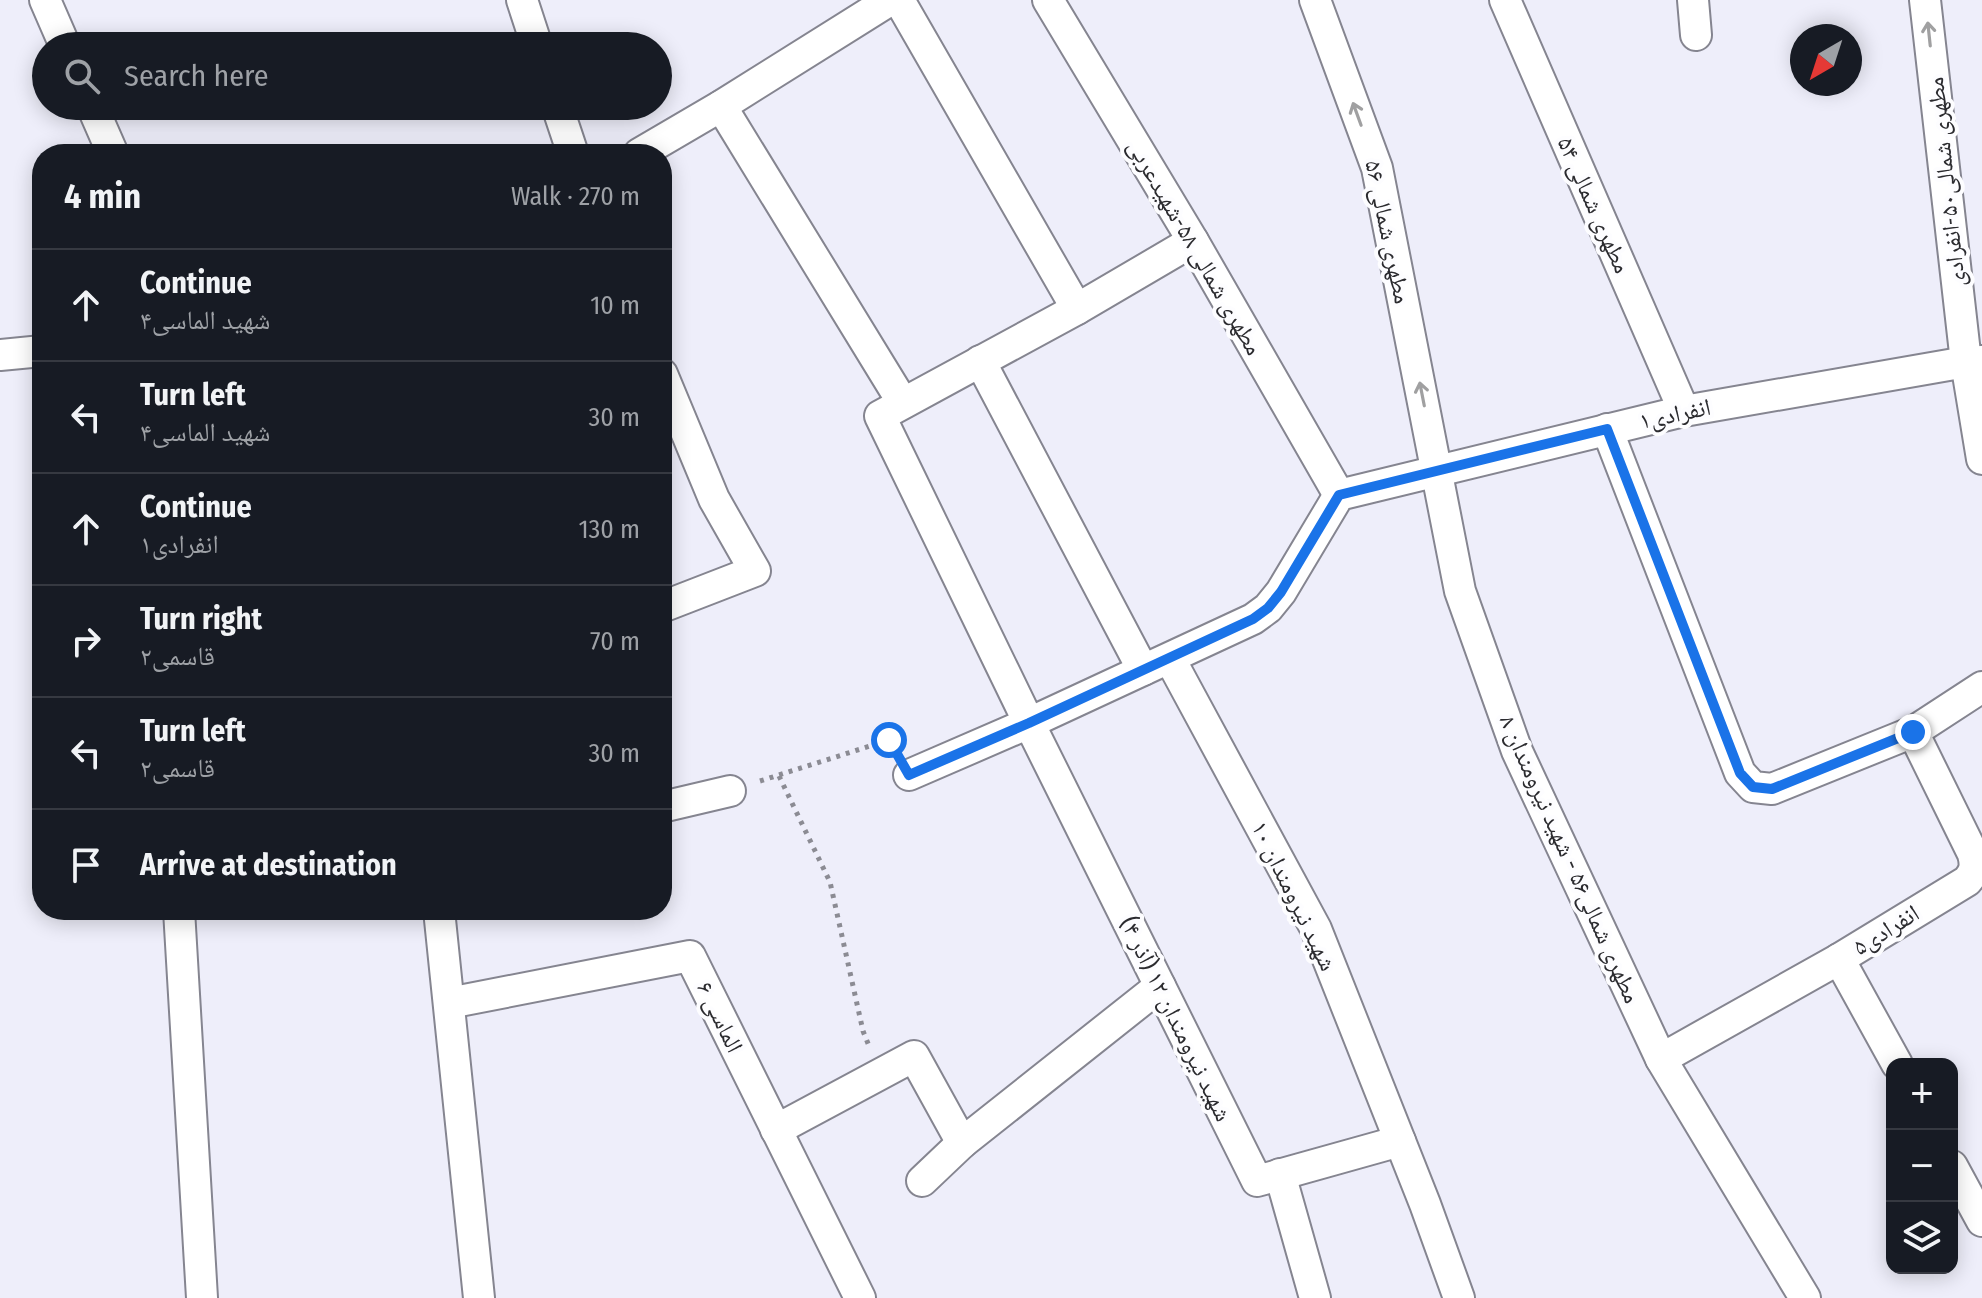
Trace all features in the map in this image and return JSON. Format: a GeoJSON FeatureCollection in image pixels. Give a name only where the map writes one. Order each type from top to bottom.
{"type":"FeatureCollection","features":[{"type":"Feature","properties":{"kind":"street"},"geometry":{"type":"LineString","coordinates":[[45,0],[59,32]]}},
{"type":"Feature","properties":{"kind":"street"},"geometry":{"type":"LineString","coordinates":[[522,0],[532,32]]}},
{"type":"Feature","properties":{"kind":"street"},"geometry":{"type":"LineString","coordinates":[[656,144],[890,0]]}},
{"type":"Feature","properties":{"kind":"street"},"geometry":{"type":"LineString","coordinates":[[899,0],[1077,309]]}},
{"type":"Feature","properties":{"kind":"street","name":"مطهری شمالی ۵۸-شهیدعربی"},"geometry":{"type":"LineString","coordinates":[[1048,0],[1193,241],[1339,495]]}},
{"type":"Feature","properties":{"kind":"street","name":"مطهری شمالی ۵۶"},"geometry":{"type":"LineString","coordinates":[[1315,0],[1377,168],[1437,470]]}},
{"type":"Feature","properties":{"kind":"street","name":"مطهری شمالی ۵۴"},"geometry":{"type":"LineString","coordinates":[[1505,0],[1684,411]]}},
{"type":"Feature","properties":{"kind":"street"},"geometry":{"type":"LineString","coordinates":[[1693,0],[1696,35]]}},
{"type":"Feature","properties":{"kind":"street","name":"مطهری شمالی۵۰-انفرادی"},"geometry":{"type":"LineString","coordinates":[[1925,0],[1974,361],[1982,459]]}},
{"type":"Feature","properties":{"kind":"street","name":"شهید نیرومندان ۱۲ (آذر ۴)"},"geometry":{"type":"LineString","coordinates":[[721,106],[891,410],[1029,723],[1257,1181],[1400,1141]]}},
{"type":"Feature","properties":{"kind":"street"},"geometry":{"type":"LineString","coordinates":[[98,120],[109,144]]}},
{"type":"Feature","properties":{"kind":"street"},"geometry":{"type":"LineString","coordinates":[[562,120],[570,144]]}},
{"type":"Feature","properties":{"kind":"street"},"geometry":{"type":"LineString","coordinates":[[891,410],[1077,309],[1193,241]]}},
{"type":"Feature","properties":{"kind":"street"},"geometry":{"type":"LineString","coordinates":[[0,355],[32,352]]}},
{"type":"Feature","properties":{"kind":"street","name":"شهید نیرومندان ۱۰"},"geometry":{"type":"LineString","coordinates":[[980,361],[1316,929],[1459,1298]]}},
{"type":"Feature","properties":{"kind":"street","name":"انفرادی۱"},"geometry":{"type":"LineString","coordinates":[[1339,495],[1684,411],[1974,361]]}},
{"type":"Feature","properties":{"kind":"street"},"geometry":{"type":"LineString","coordinates":[[1607,429],[1740,773],[1753,787],[1772,789],[1913,732],[1982,687]]}},
{"type":"Feature","properties":{"kind":"street"},"geometry":{"type":"LineString","coordinates":[[672,603],[755,571],[673,431]]}},
{"type":"Feature","properties":{"kind":"street","name":"مطهری شمالی۵۶ - شهید نیرومندان ۸"},"geometry":{"type":"LineString","coordinates":[[1437,470],[1460,591],[1517,751],[1661,1059],[1805,1298]]}},
{"type":"Feature","properties":{"kind":"street"},"geometry":{"type":"LineString","coordinates":[[909,775],[1253,619],[1268,608],[1281,592],[1339,495]]}},
{"type":"Feature","properties":{"kind":"street","name":"انفرادی۵"},"geometry":{"type":"LineString","coordinates":[[1661,1059],[1839,959],[1967,881],[1973,873],[1973,854],[1913,732]]}},
{"type":"Feature","properties":{"kind":"street"},"geometry":{"type":"LineString","coordinates":[[672,805],[730,791]]}},
{"type":"Feature","properties":{"kind":"street"},"geometry":{"type":"LineString","coordinates":[[180,920],[202,1298]]}},
{"type":"Feature","properties":{"kind":"street"},"geometry":{"type":"LineString","coordinates":[[440,920],[479,1298]]}},
{"type":"Feature","properties":{"kind":"street","name":"الماسی ۶"},"geometry":{"type":"LineString","coordinates":[[449,1003],[690,956],[860,1298]]}},
{"type":"Feature","properties":{"kind":"street"},"geometry":{"type":"LineString","coordinates":[[1839,959],[1894,1058]]}},
{"type":"Feature","properties":{"kind":"street"},"geometry":{"type":"LineString","coordinates":[[922,1181],[962,1143],[1160,986]]}},
{"type":"Feature","properties":{"kind":"street"},"geometry":{"type":"LineString","coordinates":[[776,1130],[914,1056],[962,1143]]}},
{"type":"Feature","properties":{"kind":"street"},"geometry":{"type":"LineString","coordinates":[[1280,1174],[1315,1298]]}},
{"type":"Feature","properties":{"kind":"street"},"geometry":{"type":"LineString","coordinates":[[1958,1177],[1982,1221]]}},
{"type":"Feature","properties":{"kind":"path"},"geometry":{"type":"LineString","coordinates":[[880,1074],[863,1031],[830,882],[779,776],[889,740],[909,775]]}},
{"type":"Feature","properties":{"kind":"route"},"geometry":{"type":"LineString","coordinates":[[889,740],[909,775],[1253,619],[1268,608],[1281,592],[1339,495],[1607,429],[1740,773],[1753,787],[1772,789],[1913,732]]}}]}
